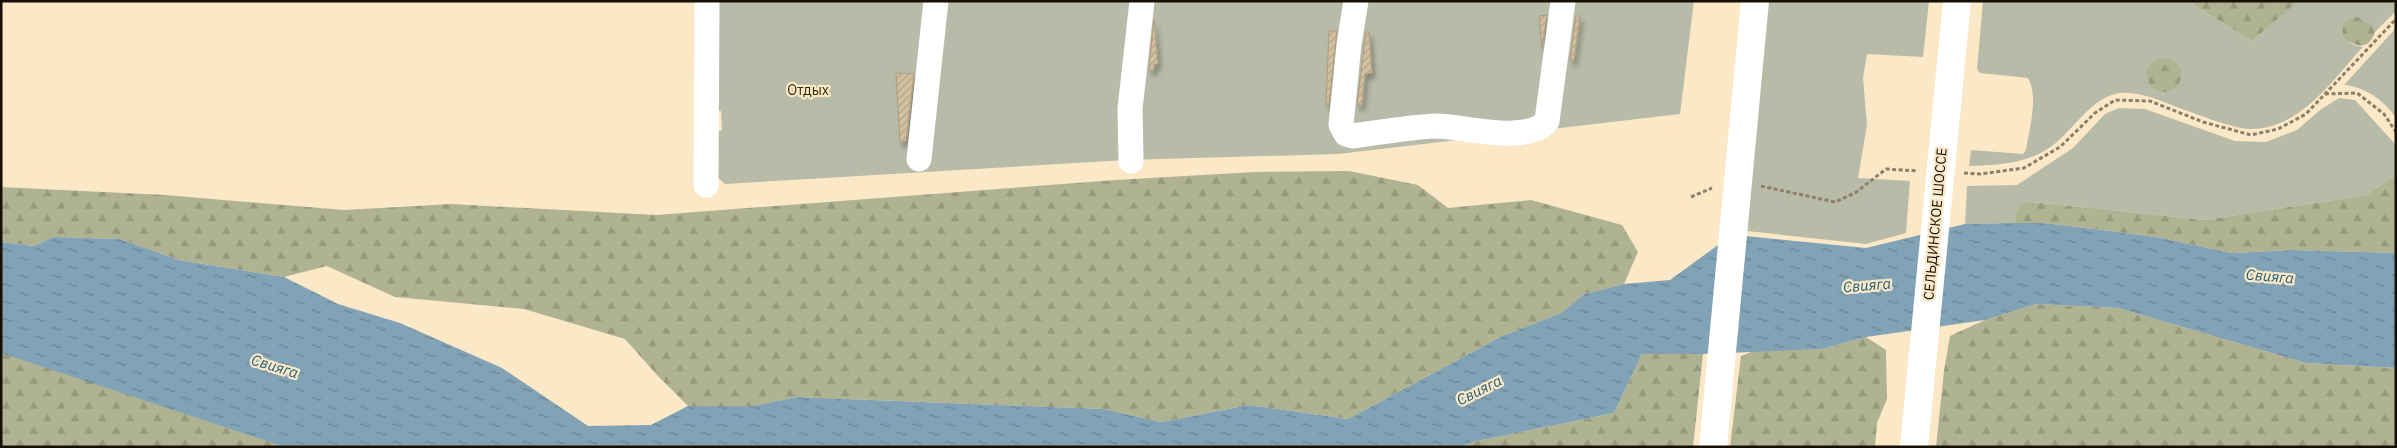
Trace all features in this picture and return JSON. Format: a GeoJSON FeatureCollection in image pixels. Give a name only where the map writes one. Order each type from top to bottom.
{"type":"FeatureCollection","features":[{"type":"Feature","properties":{"kind":"main road"},"geometry":{"type":"LineString","coordinates":[[1713,447],[1747,94],[1754,1]]}},
{"type":"Feature","properties":{"kind":"main road","name":"СЕЛЬДИНСКОЕ ШОССЕ"},"geometry":{"type":"LineString","coordinates":[[1914,447],[1957,1]]}},
{"type":"Feature","properties":{"kind":"lane"},"geometry":{"type":"LineString","coordinates":[[706,1],[706,185]]}},
{"type":"Feature","properties":{"kind":"lane"},"geometry":{"type":"LineString","coordinates":[[919,159],[936,1]]}},
{"type":"Feature","properties":{"kind":"lane"},"geometry":{"type":"LineString","coordinates":[[1131,161],[1130,109],[1142,1]]}},
{"type":"Feature","properties":{"kind":"lane"},"geometry":{"type":"LineString","coordinates":[[1356,1],[1348,44],[1341,125],[1346,134],[1352,136],[1436,126],[1502,133],[1532,131],[1542,127],[1547,121],[1562,1]]}},
{"type":"Feature","properties":{"kind":"path"},"geometry":{"type":"LineString","coordinates":[[1961,173],[1980,174],[2024,168],[2060,147],[2095,113],[2115,100],[2150,101],[2204,122],[2252,135],[2278,129],[2306,114],[2396,19]]}},
{"type":"Feature","properties":{"kind":"path"},"geometry":{"type":"LineString","coordinates":[[2325,94],[2357,93],[2384,114],[2396,132]]}},
{"type":"Feature","properties":{"kind":"path"},"geometry":{"type":"LineString","coordinates":[[1757,185],[1835,202],[1855,193],[1886,169],[1923,171]]}},
{"type":"Feature","properties":{"kind":"path"},"geometry":{"type":"LineString","coordinates":[[1690,197],[1707,189],[1717,188]]}},
{"type":"Feature","properties":{"kind":"green space","name":"Отдых"},"geometry":{"type":"Polygon","coordinates":[[[713,1],[1694,1],[1680,114],[1338,154],[1126,160],[725,184],[716,176],[714,132],[722,130],[721,111],[714,111],[713,1]]]}},
{"type":"Feature","properties":{"kind":"green space"},"geometry":{"type":"Polygon","coordinates":[[[1768,1],[1929,1],[1923,57],[1867,54],[1863,78],[1867,125],[1858,178],[1910,181],[1906,233],[1866,244],[1747,231],[1768,1]]]}},
{"type":"Feature","properties":{"kind":"green space"},"geometry":{"type":"Polygon","coordinates":[[[1983,1],[2193,1],[2194,5],[2252,41],[2297,1],[2396,1],[2396,11],[2375,32],[2373,26],[2343,37],[2354,45],[2363,47],[2314,100],[2285,121],[2269,127],[2251,129],[2235,127],[2152,98],[2120,93],[2100,101],[2052,146],[2033,157],[1991,165],[1969,166],[1971,150],[2023,154],[2026,150],[2033,104],[2033,94],[2028,78],[1980,73],[1977,69],[1983,1]]]}},
{"type":"Feature","properties":{"kind":"green space"},"geometry":{"type":"Polygon","coordinates":[[[2193,1],[2298,1],[2252,41],[2194,5],[2193,1]]]}},
{"type":"Feature","properties":{"kind":"green space"},"geometry":{"type":"Polygon","coordinates":[[[2357,17],[2373,26],[2375,32],[2365,45],[2357,45],[2343,37],[2343,26],[2345,23],[2349,19],[2357,17]]]}},
{"type":"Feature","properties":{"kind":"green space"},"geometry":{"type":"Polygon","coordinates":[[[2396,28],[2396,118],[2373,95],[2359,88],[2344,85],[2396,28]]]}},
{"type":"Feature","properties":{"kind":"green space"},"geometry":{"type":"Polygon","coordinates":[[[2164,58],[2176,63],[2181,75],[2176,87],[2164,92],[2152,87],[2147,75],[2152,63],[2164,58]]]}},
{"type":"Feature","properties":{"kind":"green space"},"geometry":{"type":"Polygon","coordinates":[[[2339,98],[2355,100],[2396,145],[2396,175],[2366,195],[2205,220],[2032,202],[2016,214],[2015,223],[1965,224],[1967,186],[2017,185],[2073,148],[2105,114],[2119,108],[2145,109],[2235,141],[2266,142],[2297,130],[2320,110],[2339,98]]]}},
{"type":"Feature","properties":{"kind":"green space"},"geometry":{"type":"Polygon","coordinates":[[[1349,171],[1418,185],[1448,208],[1531,200],[1622,225],[1638,252],[1624,284],[1584,294],[1561,313],[1502,336],[1348,419],[1249,405],[1161,422],[1104,409],[796,397],[753,406],[688,406],[625,339],[524,309],[395,297],[327,266],[284,277],[179,260],[120,239],[53,237],[34,246],[1,242],[1,187],[165,195],[344,210],[451,204],[656,215],[1116,180],[1254,172],[1349,171]]]}},
{"type":"Feature","properties":{"kind":"green space"},"geometry":{"type":"Polygon","coordinates":[[[2396,175],[2396,253],[2292,250],[2231,253],[2162,238],[2044,223],[2015,223],[2020,205],[2032,202],[2205,220],[2366,195],[2396,175]]]}},
{"type":"Feature","properties":{"kind":"green space"},"geometry":{"type":"Polygon","coordinates":[[[2036,304],[2118,308],[2306,363],[2396,368],[2396,447],[1936,447],[1944,371],[1950,336],[1985,320],[2036,304]]]}},
{"type":"Feature","properties":{"kind":"green space"},"geometry":{"type":"Polygon","coordinates":[[[1866,337],[1886,350],[1887,399],[1877,423],[1875,447],[1730,447],[1741,356],[1756,350],[1822,349],[1866,337]]]}},
{"type":"Feature","properties":{"kind":"green space"},"geometry":{"type":"Polygon","coordinates":[[[1,353],[6,353],[285,447],[1,447],[1,353]]]}},
{"type":"Feature","properties":{"kind":"green space"},"geometry":{"type":"Polygon","coordinates":[[[1642,354],[1703,354],[1693,447],[1460,447],[1473,442],[1614,413],[1642,354]]]}},
{"type":"Feature","properties":{"kind":"water","name":"Свияга"},"geometry":{"type":"Polygon","coordinates":[[[2044,223],[2162,238],[2231,253],[2292,250],[2396,253],[2396,368],[2306,363],[2118,308],[2036,304],[1985,320],[1866,337],[1822,349],[1703,354],[1642,354],[1614,413],[1473,442],[1460,447],[285,447],[1,353],[1,242],[34,246],[53,237],[120,239],[179,260],[284,277],[338,304],[400,323],[502,368],[588,426],[651,425],[688,406],[753,406],[796,397],[1104,409],[1161,422],[1249,405],[1348,419],[1502,336],[1561,313],[1584,294],[1624,284],[1670,280],[1718,245],[1732,238],[1746,236],[1866,248],[1965,224],[2044,223]]]}},
{"type":"Feature","properties":{"kind":"building"},"geometry":{"type":"Polygon","coordinates":[[[1547,15],[1542,48],[1539,16],[1547,15]]]}},
{"type":"Feature","properties":{"kind":"building"},"geometry":{"type":"Polygon","coordinates":[[[1576,16],[1580,16],[1574,60],[1570,60],[1576,16]]]}},
{"type":"Feature","properties":{"kind":"building"},"geometry":{"type":"Polygon","coordinates":[[[1154,19],[1158,64],[1154,64],[1154,70],[1149,70],[1154,19]]]}},
{"type":"Feature","properties":{"kind":"building"},"geometry":{"type":"Polygon","coordinates":[[[1329,31],[1337,31],[1329,104],[1326,104],[1329,31]]]}},
{"type":"Feature","properties":{"kind":"building"},"geometry":{"type":"Polygon","coordinates":[[[1366,32],[1369,32],[1372,73],[1365,74],[1362,105],[1357,105],[1366,32]]]}},
{"type":"Feature","properties":{"kind":"building"},"geometry":{"type":"Polygon","coordinates":[[[896,73],[914,74],[906,141],[900,142],[896,73]]]}}]}
